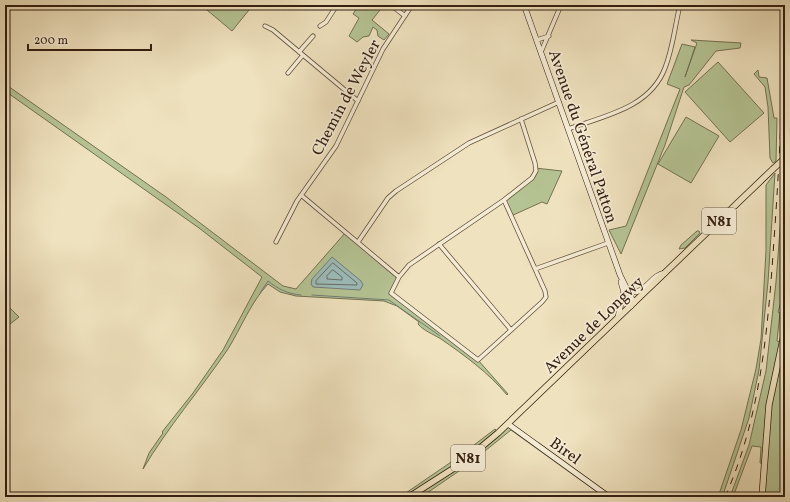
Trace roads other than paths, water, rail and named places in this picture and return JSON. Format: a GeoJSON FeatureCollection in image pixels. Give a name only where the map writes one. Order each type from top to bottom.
{"type":"FeatureCollection","features":[{"type":"Feature","properties":{"kind":"main road","name":"Avenue du Général Patton"},"geometry":{"type":"LineString","coordinates":[[524,5],[620,275]]}},
{"type":"Feature","properties":{"kind":"main road","name":"Avenue de Longwy"},"geometry":{"type":"LineString","coordinates":[[409,497],[462,463],[508,424],[785,158]]}},
{"type":"Feature","properties":{"kind":"main road","name":"N81"},"geometry":{"type":"LineString","coordinates":[[620,275],[631,291],[636,292],[640,291],[659,274],[665,273]]}},
{"type":"Feature","properties":{"kind":"main road"},"geometry":{"type":"LineString","coordinates":[[617,319],[622,305],[623,293],[620,275]]}},
{"type":"Feature","properties":{"kind":"main road"},"geometry":{"type":"LineString","coordinates":[[620,275],[633,304]]}},
{"type":"Feature","properties":{"kind":"main road"},"geometry":{"type":"LineString","coordinates":[[623,293],[633,304]]}},
{"type":"Feature","properties":{"kind":"main road"},"geometry":{"type":"LineString","coordinates":[[762,497],[769,405],[785,331]]}},
{"type":"Feature","properties":{"kind":"main road","name":"Birel"},"geometry":{"type":"LineString","coordinates":[[508,424],[609,497]]}},
{"type":"Feature","properties":{"kind":"street"},"geometry":{"type":"LineString","coordinates":[[320,26],[326,22],[337,5]]}},
{"type":"Feature","properties":{"kind":"street"},"geometry":{"type":"LineString","coordinates":[[391,5],[405,16]]}},
{"type":"Feature","properties":{"kind":"street","name":"Chemin de Weyler"},"geometry":{"type":"LineString","coordinates":[[276,242],[301,195],[336,146],[383,49],[412,5]]}},
{"type":"Feature","properties":{"kind":"street"},"geometry":{"type":"LineString","coordinates":[[541,52],[550,35],[562,5]]}},
{"type":"Feature","properties":{"kind":"street"},"geometry":{"type":"LineString","coordinates":[[568,129],[636,104],[649,94],[666,68],[680,5]]}},
{"type":"Feature","properties":{"kind":"street"},"geometry":{"type":"LineString","coordinates":[[265,26],[273,30],[358,101]]}},
{"type":"Feature","properties":{"kind":"street"},"geometry":{"type":"LineString","coordinates":[[537,40],[544,39],[550,35]]}},
{"type":"Feature","properties":{"kind":"street"},"geometry":{"type":"LineString","coordinates":[[299,52],[313,36]]}},
{"type":"Feature","properties":{"kind":"street"},"geometry":{"type":"LineString","coordinates":[[288,73],[303,55]]}},
{"type":"Feature","properties":{"kind":"street"},"geometry":{"type":"LineString","coordinates":[[358,242],[388,198],[396,191],[469,143],[559,102]]}},
{"type":"Feature","properties":{"kind":"street"},"geometry":{"type":"LineString","coordinates":[[504,200],[546,297],[478,360],[391,293],[399,277],[409,265],[526,184],[536,171],[535,163],[521,119]]}},
{"type":"Feature","properties":{"kind":"street"},"geometry":{"type":"LineString","coordinates":[[301,195],[399,277]]}},
{"type":"Feature","properties":{"kind":"street"},"geometry":{"type":"LineString","coordinates":[[535,269],[608,243]]}},
{"type":"Feature","properties":{"kind":"street"},"geometry":{"type":"LineString","coordinates":[[439,244],[511,330]]}},
{"type":"Feature","properties":{"kind":"water"},"geometry":{"type":"Polygon","coordinates":[[[332,257],[361,281],[363,285],[360,290],[313,287],[311,284],[312,279],[332,257]]]}},
{"type":"Feature","properties":{"kind":"waterway"},"geometry":{"type":"LineString","coordinates":[[260,293],[268,281],[283,291],[301,295]]}},
{"type":"Feature","properties":{"kind":"waterway"},"geometry":{"type":"LineString","coordinates":[[312,295],[389,300],[440,336]]}},
{"type":"Feature","properties":{"kind":"railway"},"geometry":{"type":"LineString","coordinates":[[725,497],[747,435],[761,371],[772,273],[785,32]]}}]}
